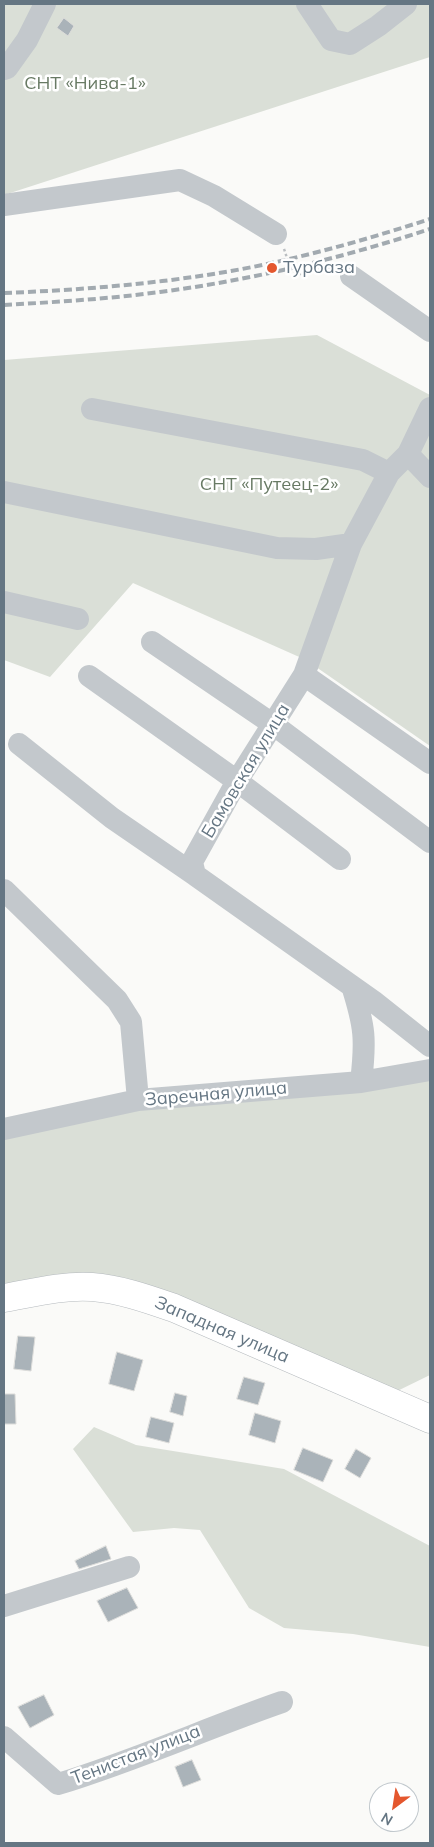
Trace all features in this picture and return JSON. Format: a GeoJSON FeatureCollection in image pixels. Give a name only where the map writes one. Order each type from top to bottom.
{"type":"FeatureCollection","features":[{"type":"Feature","properties":{"kind":"main road","name":"Западная улица"},"geometry":{"type":"LineString","coordinates":[[4,1298],[53,1289],[91,1287],[131,1293],[174,1308],[430,1419]]}},
{"type":"Feature","properties":{"kind":"street"},"geometry":{"type":"LineString","coordinates":[[4,69],[7,68],[27,40],[45,4]]}},
{"type":"Feature","properties":{"kind":"street"},"geometry":{"type":"LineString","coordinates":[[307,4],[331,40],[350,44],[378,26],[406,4]]}},
{"type":"Feature","properties":{"kind":"street"},"geometry":{"type":"LineString","coordinates":[[4,205],[180,180],[214,196],[276,234]]}},
{"type":"Feature","properties":{"kind":"street"},"geometry":{"type":"LineString","coordinates":[[352,276],[430,331]]}},
{"type":"Feature","properties":{"kind":"street","name":"Бамовская улица"},"geometry":{"type":"LineString","coordinates":[[195,876],[192,862],[237,781],[304,675],[351,544],[389,473],[408,454],[430,408]]}},
{"type":"Feature","properties":{"kind":"street"},"geometry":{"type":"LineString","coordinates":[[92,409],[364,460],[389,473]]}},
{"type":"Feature","properties":{"kind":"street"},"geometry":{"type":"LineString","coordinates":[[408,454],[430,477]]}},
{"type":"Feature","properties":{"kind":"street"},"geometry":{"type":"LineString","coordinates":[[4,492],[278,548],[316,549],[351,544]]}},
{"type":"Feature","properties":{"kind":"street"},"geometry":{"type":"LineString","coordinates":[[4,602],[78,619]]}},
{"type":"Feature","properties":{"kind":"street"},"geometry":{"type":"LineString","coordinates":[[152,642],[274,725],[430,842]]}},
{"type":"Feature","properties":{"kind":"street"},"geometry":{"type":"LineString","coordinates":[[304,675],[430,763]]}},
{"type":"Feature","properties":{"kind":"street"},"geometry":{"type":"LineString","coordinates":[[89,676],[237,781],[340,859]]}},
{"type":"Feature","properties":{"kind":"street"},"geometry":{"type":"LineString","coordinates":[[19,744],[112,818],[352,986],[430,1046]]}},
{"type":"Feature","properties":{"kind":"street"},"geometry":{"type":"LineString","coordinates":[[4,890],[117,1000],[131,1022],[138,1100]]}},
{"type":"Feature","properties":{"kind":"street"},"geometry":{"type":"LineString","coordinates":[[352,986],[363,1019],[366,1044],[361,1082]]}},
{"type":"Feature","properties":{"kind":"street","name":"Заречная улица"},"geometry":{"type":"LineString","coordinates":[[4,1129],[138,1100],[361,1082],[430,1070]]}},
{"type":"Feature","properties":{"kind":"street"},"geometry":{"type":"LineString","coordinates":[[4,1606],[129,1567]]}},
{"type":"Feature","properties":{"kind":"street","name":"Тенистая улица"},"geometry":{"type":"LineString","coordinates":[[4,1737],[58,1784],[116,1765],[226,1721],[282,1702]]}},
{"type":"Feature","properties":{"kind":"path"},"geometry":{"type":"LineString","coordinates":[[276,234],[284,249],[290,269],[296,273],[300,274],[343,265],[352,276]]}},
{"type":"Feature","properties":{"kind":"green space","name":"СНТ «Нива-1»"},"geometry":{"type":"Polygon","coordinates":[[[4,4],[430,4],[430,57],[4,195],[4,4]]]}},
{"type":"Feature","properties":{"kind":"green space","name":"СНТ «Путеец-2»"},"geometry":{"type":"Polygon","coordinates":[[[317,335],[430,395],[430,746],[306,660],[133,583],[50,677],[4,660],[4,360],[317,335]]]}},
{"type":"Feature","properties":{"kind":"green space"},"geometry":{"type":"Polygon","coordinates":[[[430,1070],[430,1375],[383,1398],[131,1293],[4,1298],[4,1129],[430,1070]]]}},
{"type":"Feature","properties":{"kind":"green space"},"geometry":{"type":"Polygon","coordinates":[[[94,1427],[136,1445],[284,1469],[430,1546],[430,1647],[353,1634],[284,1628],[249,1608],[200,1530],[174,1528],[133,1532],[73,1449],[94,1427]]]}},
{"type":"Feature","properties":{"kind":"building"},"geometry":{"type":"Polygon","coordinates":[[[64,18],[74,26],[68,36],[57,28],[64,18]]]}},
{"type":"Feature","properties":{"kind":"building"},"geometry":{"type":"Polygon","coordinates":[[[18,1336],[35,1337],[31,1371],[14,1369],[18,1336]]]}},
{"type":"Feature","properties":{"kind":"building"},"geometry":{"type":"Polygon","coordinates":[[[117,1352],[143,1360],[134,1391],[109,1384],[117,1352]]]}},
{"type":"Feature","properties":{"kind":"building"},"geometry":{"type":"Polygon","coordinates":[[[244,1377],[265,1383],[258,1405],[237,1399],[244,1377]]]}},
{"type":"Feature","properties":{"kind":"building"},"geometry":{"type":"Polygon","coordinates":[[[175,1393],[187,1396],[183,1416],[170,1412],[175,1393]]]}},
{"type":"Feature","properties":{"kind":"building"},"geometry":{"type":"Polygon","coordinates":[[[4,1394],[15,1394],[16,1424],[4,1424],[4,1394]]]}},
{"type":"Feature","properties":{"kind":"building"},"geometry":{"type":"Polygon","coordinates":[[[255,1413],[281,1421],[275,1443],[249,1435],[255,1413]]]}},
{"type":"Feature","properties":{"kind":"building"},"geometry":{"type":"Polygon","coordinates":[[[151,1417],[174,1423],[169,1443],[146,1437],[151,1417]]]}},
{"type":"Feature","properties":{"kind":"building"},"geometry":{"type":"Polygon","coordinates":[[[303,1448],[333,1460],[323,1482],[294,1470],[303,1448]]]}},
{"type":"Feature","properties":{"kind":"building"},"geometry":{"type":"Polygon","coordinates":[[[356,1449],[371,1458],[360,1478],[345,1469],[356,1449]]]}},
{"type":"Feature","properties":{"kind":"building"},"geometry":{"type":"Polygon","coordinates":[[[106,1546],[111,1559],[79,1569],[75,1561],[106,1546]]]}},
{"type":"Feature","properties":{"kind":"building"},"geometry":{"type":"Polygon","coordinates":[[[127,1588],[138,1608],[108,1622],[97,1601],[127,1588]]]}},
{"type":"Feature","properties":{"kind":"building"},"geometry":{"type":"Polygon","coordinates":[[[44,1695],[54,1715],[30,1728],[18,1707],[44,1695]]]}},
{"type":"Feature","properties":{"kind":"building"},"geometry":{"type":"Polygon","coordinates":[[[192,1760],[201,1780],[183,1787],[175,1767],[192,1760]]]}},
{"type":"Feature","properties":{"kind":"railway"},"geometry":{"type":"LineString","coordinates":[[4,293],[118,286],[175,280],[231,271],[282,261],[332,248],[430,219]]}},
{"type":"Feature","properties":{"kind":"railway"},"geometry":{"type":"LineString","coordinates":[[4,305],[121,297],[229,281],[330,259],[430,229]]}},
{"type":"Feature","properties":{"kind":"place","name":"Турбаза"},"geometry":{"type":"Point","coordinates":[272,268]}}]}
